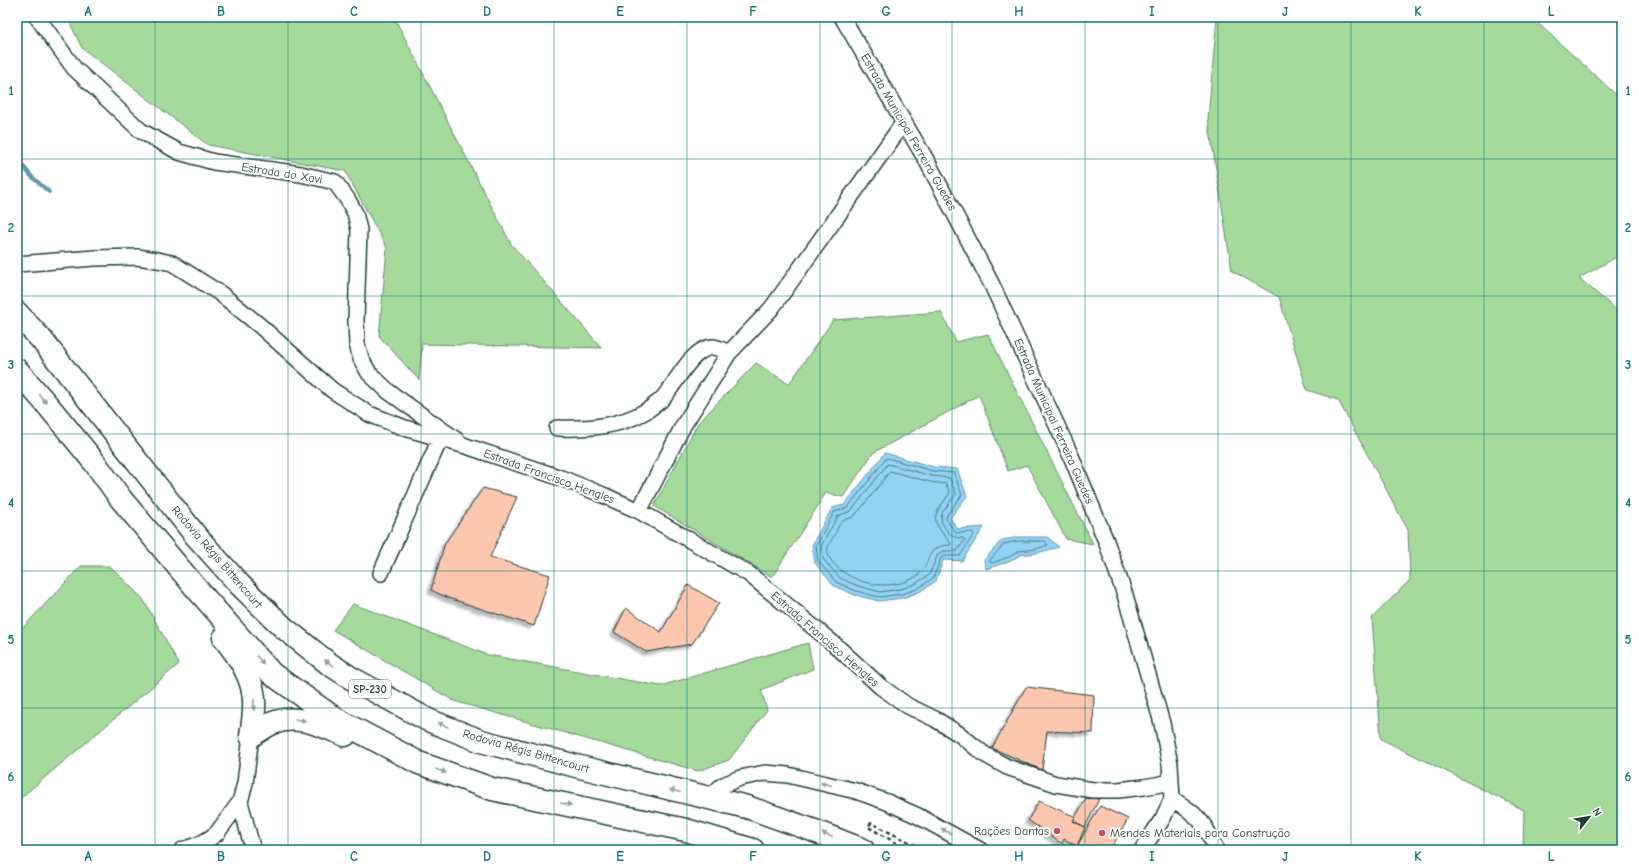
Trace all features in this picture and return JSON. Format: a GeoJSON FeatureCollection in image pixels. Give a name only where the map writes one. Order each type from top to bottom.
{"type":"FeatureCollection","features":[{"type":"Feature","properties":{"kind":"highway","name":"Rodovia Régis Bittencourt"},"geometry":{"type":"LineString","coordinates":[[17,313],[41,339],[196,536],[235,580],[284,628],[328,663],[372,690],[428,720],[481,741],[707,799],[747,807],[863,850]]}},
{"type":"Feature","properties":{"kind":"highway"},"geometry":{"type":"LineString","coordinates":[[17,370],[50,408],[122,499],[196,588],[272,674],[334,718],[411,759]]}},
{"type":"Feature","properties":{"kind":"highway"},"geometry":{"type":"LineString","coordinates":[[122,499],[148,548],[184,596],[215,627],[238,656],[251,680],[254,706],[251,736]]}},
{"type":"Feature","properties":{"kind":"highway"},"geometry":{"type":"LineString","coordinates":[[251,736],[281,720],[300,719],[492,789],[686,830],[753,850]]}},
{"type":"Feature","properties":{"kind":"street","name":"Estrada do Xavi"},"geometry":{"type":"LineString","coordinates":[[37,17],[74,68],[141,131],[179,152],[214,162],[301,174],[335,182],[348,200],[359,230],[356,321],[357,344],[361,359],[369,373],[389,392],[466,446]]}},
{"type":"Feature","properties":{"kind":"street","name":"Estrada Municipal Ferreira Guedes"},"geometry":{"type":"LineString","coordinates":[[842,17],[949,201],[992,285],[1071,456],[1106,541],[1126,595],[1162,723],[1170,764],[1172,799]]}},
{"type":"Feature","properties":{"kind":"street"},"geometry":{"type":"LineString","coordinates":[[639,511],[683,426],[730,353],[771,309],[904,122]]}},
{"type":"Feature","properties":{"kind":"street","name":"Estrada Francisco Hengles"},"geometry":{"type":"LineString","coordinates":[[17,264],[96,258],[137,257],[172,264],[221,294],[338,394],[370,414],[405,428],[466,446],[561,478],[639,511],[749,574],[834,644],[881,687],[908,706],[935,719],[959,734],[984,754],[1008,767],[1056,784],[1093,790],[1118,790],[1144,787],[1170,781]]}},
{"type":"Feature","properties":{"kind":"street"},"geometry":{"type":"LineString","coordinates":[[557,428],[591,428],[630,419],[646,411],[661,400],[681,372],[697,354],[706,348],[715,347],[730,353]]}},
{"type":"Feature","properties":{"kind":"street"},"geometry":{"type":"LineString","coordinates":[[381,573],[440,439]]}},
{"type":"Feature","properties":{"kind":"street"},"geometry":{"type":"LineString","coordinates":[[182,850],[199,848],[217,833],[240,802],[245,783],[251,736]]}},
{"type":"Feature","properties":{"kind":"street"},"geometry":{"type":"LineString","coordinates":[[707,799],[723,785],[740,778],[765,773],[788,775],[856,792],[887,802],[918,816],[980,850]]}},
{"type":"Feature","properties":{"kind":"street"},"geometry":{"type":"LineString","coordinates":[[1142,850],[1160,824],[1172,799],[1192,811],[1203,823],[1216,850]]}},
{"type":"Feature","properties":{"kind":"street"},"geometry":{"type":"LineString","coordinates":[[240,802],[253,850]]}},
{"type":"Feature","properties":{"kind":"path"},"geometry":{"type":"LineString","coordinates":[[909,850],[868,827],[871,823],[925,850]]}},
{"type":"Feature","properties":{"kind":"green space"},"geometry":{"type":"Polygon","coordinates":[[[67,17],[394,17],[511,244],[602,348],[422,344],[419,380],[379,336],[387,248],[345,171],[208,145],[82,48],[67,17]]]}},
{"type":"Feature","properties":{"kind":"green space"},"geometry":{"type":"Polygon","coordinates":[[[1217,17],[1531,17],[1622,100],[1622,254],[1579,278],[1622,315],[1622,850],[1523,850],[1524,810],[1381,739],[1372,618],[1410,580],[1408,530],[1338,400],[1307,390],[1279,297],[1232,271],[1208,118],[1217,17]]]}},
{"type":"Feature","properties":{"kind":"green space"},"geometry":{"type":"Polygon","coordinates":[[[941,312],[956,342],[988,334],[1093,544],[1066,539],[1027,465],[1008,471],[979,395],[873,453],[843,497],[826,493],[772,577],[654,506],[698,423],[756,363],[789,384],[833,320],[941,312]]]}},
{"type":"Feature","properties":{"kind":"green space"},"geometry":{"type":"Polygon","coordinates":[[[81,566],[110,566],[143,599],[179,664],[17,801],[17,634],[81,566]]]}},
{"type":"Feature","properties":{"kind":"green space"},"geometry":{"type":"Polygon","coordinates":[[[353,604],[488,655],[660,686],[808,643],[813,669],[761,690],[767,710],[729,760],[698,771],[454,701],[333,630],[353,604]]]}},
{"type":"Feature","properties":{"kind":"water"},"geometry":{"type":"Polygon","coordinates":[[[885,453],[934,467],[957,469],[967,496],[950,518],[958,529],[984,527],[962,561],[943,560],[936,581],[919,592],[903,598],[879,601],[855,595],[834,586],[815,563],[812,545],[832,508],[844,505],[885,453]]]}},
{"type":"Feature","properties":{"kind":"water"},"geometry":{"type":"Polygon","coordinates":[[[1019,537],[1047,537],[1059,547],[1037,553],[1020,555],[1011,561],[986,569],[984,560],[1002,540],[1019,537]]]}},
{"type":"Feature","properties":{"kind":"building"},"geometry":{"type":"Polygon","coordinates":[[[483,488],[517,497],[490,557],[550,575],[534,626],[448,598],[431,590],[445,543],[483,488]]]}},
{"type":"Feature","properties":{"kind":"building"},"geometry":{"type":"Polygon","coordinates":[[[688,585],[719,603],[692,644],[646,652],[614,632],[626,608],[661,632],[688,585]]]}},
{"type":"Feature","properties":{"kind":"building"},"geometry":{"type":"Polygon","coordinates":[[[1026,687],[1094,695],[1093,733],[1047,731],[1042,770],[992,748],[1026,687]]]}},
{"type":"Feature","properties":{"kind":"building"},"geometry":{"type":"Polygon","coordinates":[[[1086,798],[1099,799],[1085,827],[1073,821],[1086,798]]]}},
{"type":"Feature","properties":{"kind":"building"},"geometry":{"type":"Polygon","coordinates":[[[1039,801],[1076,817],[1073,821],[1085,827],[1077,846],[1064,839],[1062,844],[1028,820],[1039,801]]]}},
{"type":"Feature","properties":{"kind":"building","name":"Mendes Materiais para Construção"},"geometry":{"type":"Polygon","coordinates":[[[1100,806],[1128,819],[1110,850],[1083,850],[1077,846],[1100,806]]]}},
{"type":"Feature","properties":{"kind":"waterway"},"geometry":{"type":"LineString","coordinates":[[17,144],[19,161],[31,176],[49,192]]}},
{"type":"Feature","properties":{"kind":"place","name":"Rações Dantas"},"geometry":{"type":"Point","coordinates":[1057,831]}},
{"type":"Feature","properties":{"kind":"place","name":"Mendes Materiais para Construção"},"geometry":{"type":"Point","coordinates":[1102,833]}}]}
